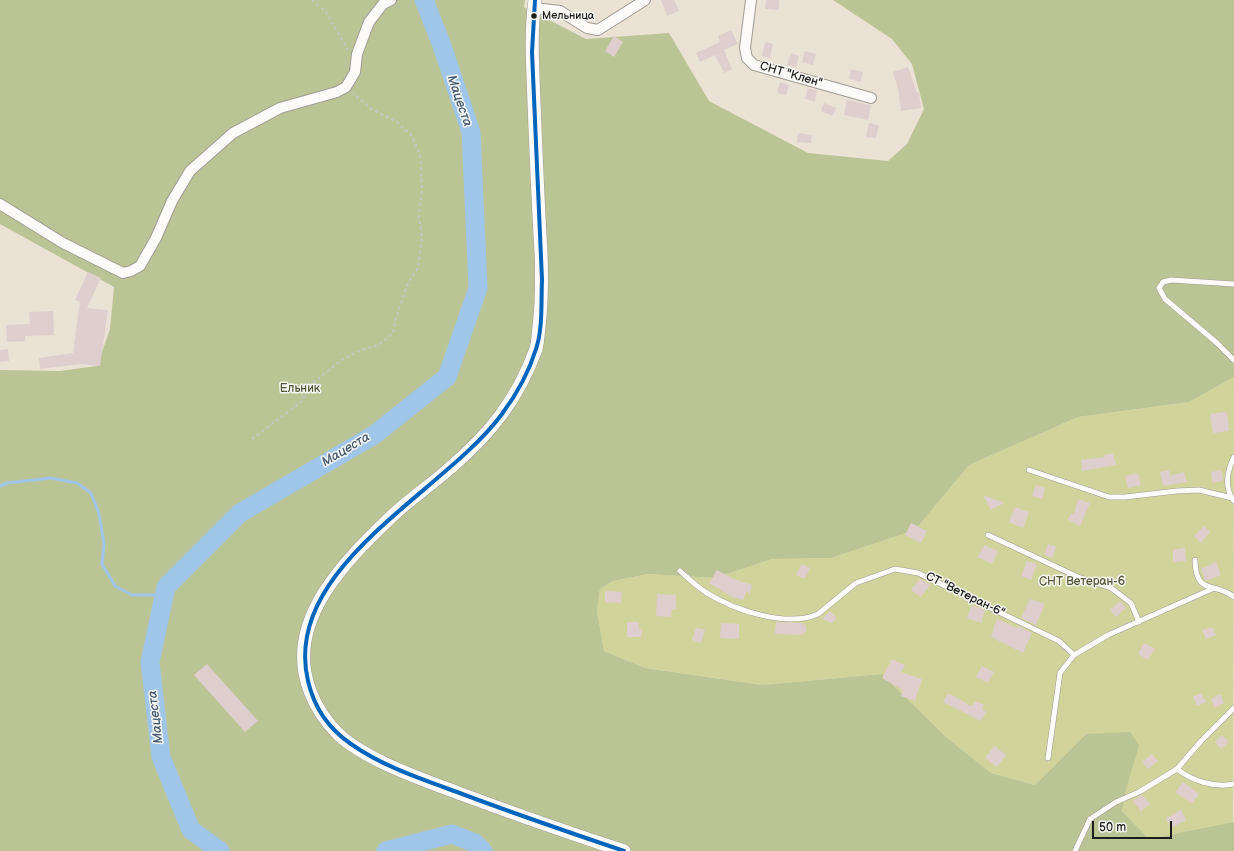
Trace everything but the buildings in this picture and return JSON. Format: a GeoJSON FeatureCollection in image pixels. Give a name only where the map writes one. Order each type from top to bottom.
{"type":"FeatureCollection","features":[{"type":"Feature","properties":{"kind":"street"},"geometry":{"type":"LineString","coordinates":[[0,204],[63,243],[123,273],[140,266],[156,238],[172,201],[190,171],[232,133],[280,108],[337,92],[346,87],[355,72],[357,54],[369,22],[383,4],[391,0]]}},
{"type":"Feature","properties":{"kind":"street"},"geometry":{"type":"LineString","coordinates":[[624,851],[511,813],[408,774],[358,749],[339,734],[325,719],[314,700],[307,682],[303,664],[303,645],[309,625],[328,586],[342,566],[394,514],[451,467],[491,430],[517,392],[537,346],[542,297],[532,52],[534,4],[560,11],[587,28],[598,30],[645,0]]}},
{"type":"Feature","properties":{"kind":"street","name":"СНТ \"Клен\""},"geometry":{"type":"LineString","coordinates":[[751,0],[745,48],[747,58],[754,65],[871,98]]}},
{"type":"Feature","properties":{"kind":"lane"},"geometry":{"type":"LineString","coordinates":[[1234,284],[1171,280],[1163,282],[1159,288],[1165,299],[1217,343],[1234,360]]}},
{"type":"Feature","properties":{"kind":"lane"},"geometry":{"type":"LineString","coordinates":[[1233,500],[1227,477],[1234,457]]}},
{"type":"Feature","properties":{"kind":"lane"},"geometry":{"type":"LineString","coordinates":[[1029,470],[1109,497],[1125,497],[1199,490],[1233,500]]}},
{"type":"Feature","properties":{"kind":"lane"},"geometry":{"type":"LineString","coordinates":[[988,535],[1078,577],[1110,588],[1131,603],[1140,622]]}},
{"type":"Feature","properties":{"kind":"lane"},"geometry":{"type":"LineString","coordinates":[[1195,560],[1195,573],[1199,580],[1212,589],[1229,592],[1234,597]]}},
{"type":"Feature","properties":{"kind":"lane","name":"СТ \"Ветеран-6\""},"geometry":{"type":"LineString","coordinates":[[680,571],[707,593],[726,603],[755,614],[785,619],[811,617],[818,614],[856,583],[895,569],[918,573],[1059,641],[1074,655]]}},
{"type":"Feature","properties":{"kind":"lane"},"geometry":{"type":"LineString","coordinates":[[1048,758],[1060,673],[1074,655],[1108,635],[1212,589]]}},
{"type":"Feature","properties":{"kind":"lane"},"geometry":{"type":"LineString","coordinates":[[1076,849],[1090,819],[1116,802],[1139,792],[1177,769],[1201,740],[1234,708]]}},
{"type":"Feature","properties":{"kind":"lane"},"geometry":{"type":"LineString","coordinates":[[1177,769],[1188,777],[1211,784],[1234,784]]}},
{"type":"Feature","properties":{"kind":"path"},"geometry":{"type":"LineString","coordinates":[[312,0],[326,12],[349,54]]}},
{"type":"Feature","properties":{"kind":"path"},"geometry":{"type":"LineString","coordinates":[[252,439],[300,403],[314,382],[343,359],[378,344],[389,337],[394,330],[396,317],[409,281],[418,268],[422,237],[419,217],[422,187],[420,155],[412,136],[397,122],[372,109],[346,87]]}},
{"type":"Feature","properties":{"kind":"green space","name":"Ельник"},"geometry":{"type":"Polygon","coordinates":[[[0,0],[525,0],[524,7],[586,39],[669,33],[709,101],[808,153],[888,161],[907,144],[924,109],[912,64],[892,39],[833,0],[1234,0],[1234,377],[1189,402],[1078,417],[969,465],[915,530],[831,558],[772,559],[715,578],[648,574],[613,581],[600,589],[597,611],[604,651],[645,668],[762,685],[882,674],[946,737],[991,773],[1035,785],[1086,734],[1130,732],[1139,745],[1127,786],[1122,811],[1149,839],[1234,822],[1234,851],[0,851],[0,370],[60,371],[97,366],[110,329],[114,287],[0,224],[0,0]]]}},
{"type":"Feature","properties":{"kind":"green space","name":"СНТ Ветеран-6"},"geometry":{"type":"Polygon","coordinates":[[[1234,377],[1233,823],[1149,839],[1122,811],[1127,786],[1086,734],[1035,785],[991,773],[946,737],[882,674],[762,685],[645,668],[604,651],[597,611],[600,589],[613,581],[648,574],[715,578],[772,559],[831,558],[915,530],[969,465],[1078,417],[1189,402],[1234,377]]]}},
{"type":"Feature","properties":{"kind":"waterway","name":"Мацеста"},"geometry":{"type":"LineString","coordinates":[[220,851],[191,830],[161,757],[150,662],[166,587],[240,513],[374,435],[447,377],[478,288],[471,132],[441,43],[424,0]]}},
{"type":"Feature","properties":{"kind":"waterway"},"geometry":{"type":"LineString","coordinates":[[0,486],[7,483],[51,478],[77,483],[91,493],[99,514],[104,544],[102,564],[115,586],[132,595],[156,595],[166,587]]}},
{"type":"Feature","properties":{"kind":"waterway","name":"Мацеста"},"geometry":{"type":"LineString","coordinates":[[386,851],[452,834],[475,843],[483,851]]}},
{"type":"Feature","properties":{"kind":"transit line"},"geometry":{"type":"LineString","coordinates":[[535,0],[532,52],[542,280],[541,324],[536,349],[522,383],[502,414],[476,443],[374,534],[342,567],[319,602],[306,640],[308,681],[314,700],[329,724],[351,744],[376,759],[430,782],[519,815],[624,851]]}},
{"type":"Feature","properties":{"kind":"place","name":"Мельница"},"geometry":{"type":"Point","coordinates":[534,16]}}]}
